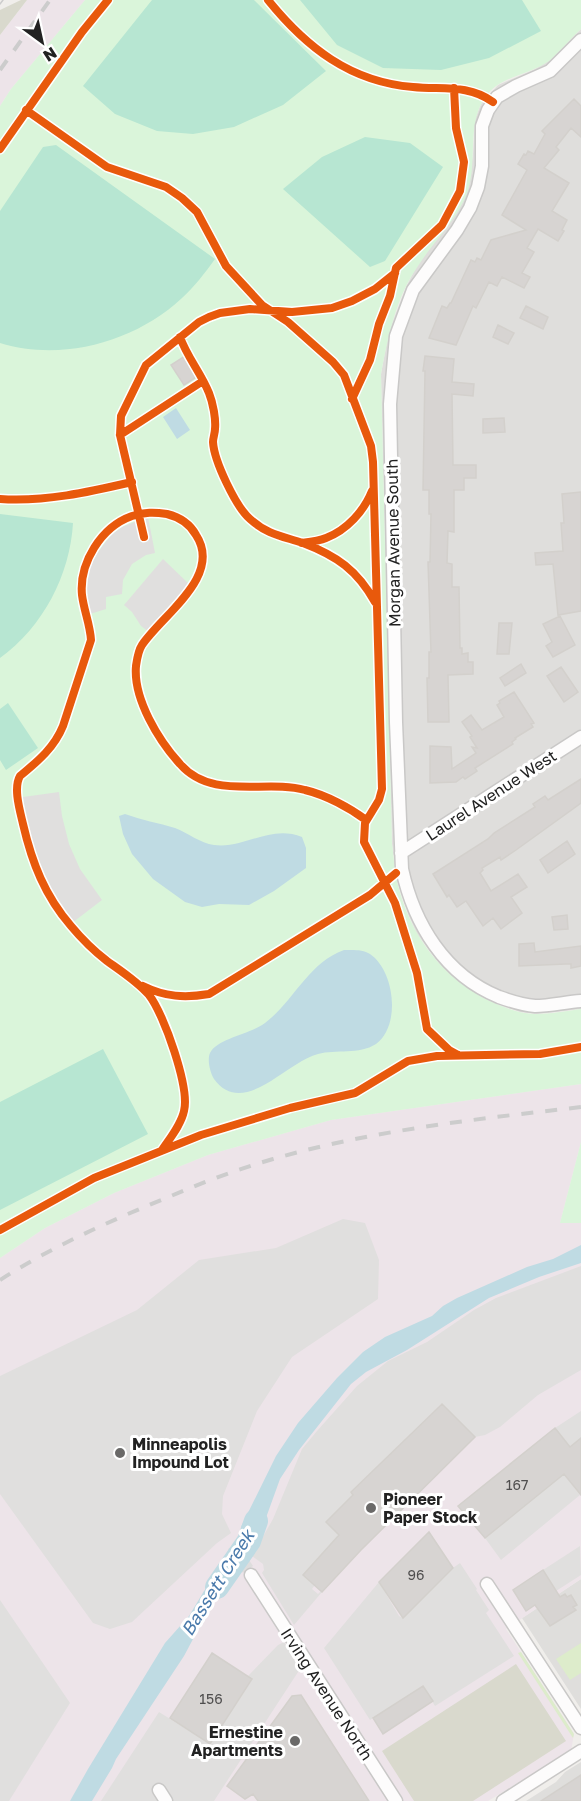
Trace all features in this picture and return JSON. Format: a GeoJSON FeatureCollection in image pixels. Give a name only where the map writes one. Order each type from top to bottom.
{"type":"FeatureCollection","features":[{"type":"Feature","properties":{"kind":"street","name":"Morgan Avenue South"},"geometry":{"type":"LineString","coordinates":[[581,40],[550,71],[497,97],[488,110],[482,126],[482,165],[478,188],[470,208],[457,230],[413,290],[396,336],[390,404],[396,722],[401,853],[406,887],[417,915],[431,940],[455,970],[487,992],[510,1001],[534,1006],[581,1001]]}},
{"type":"Feature","properties":{"kind":"street","name":"Laurel Avenue West"},"geometry":{"type":"LineString","coordinates":[[401,853],[581,737]]}},
{"type":"Feature","properties":{"kind":"street","name":"Irving Avenue North"},"geometry":{"type":"LineString","coordinates":[[251,1575],[396,1801]]}},
{"type":"Feature","properties":{"kind":"street"},"geometry":{"type":"LineString","coordinates":[[487,1584],[581,1728]]}},
{"type":"Feature","properties":{"kind":"street"},"geometry":{"type":"LineString","coordinates":[[503,1801],[581,1751]]}},
{"type":"Feature","properties":{"kind":"street"},"geometry":{"type":"LineString","coordinates":[[159,1790],[166,1801]]}},
{"type":"Feature","properties":{"kind":"shaded area"},"geometry":{"type":"Polygon","coordinates":[[[21,0],[27,0],[0,35],[0,10],[21,0]]]}},
{"type":"Feature","properties":{"kind":"shaded area"},"geometry":{"type":"Polygon","coordinates":[[[27,0],[85,0],[11,89],[0,106],[0,35],[27,0]]]}},
{"type":"Feature","properties":{"kind":"shaded area"},"geometry":{"type":"Polygon","coordinates":[[[581,29],[581,1009],[537,1014],[520,1012],[480,996],[465,988],[444,970],[417,934],[397,880],[392,844],[381,374],[389,331],[406,287],[416,267],[461,205],[468,190],[475,119],[481,104],[498,85],[550,60],[581,29]]]}},
{"type":"Feature","properties":{"kind":"shaded area"},"geometry":{"type":"Polygon","coordinates":[[[148,517],[155,553],[146,555],[132,564],[123,580],[122,594],[106,597],[106,609],[90,614],[86,590],[90,567],[95,556],[111,535],[122,527],[148,517]]]}},
{"type":"Feature","properties":{"kind":"shaded area"},"geometry":{"type":"Polygon","coordinates":[[[163,559],[189,584],[149,632],[124,605],[163,559]]]}},
{"type":"Feature","properties":{"kind":"shaded area"},"geometry":{"type":"Polygon","coordinates":[[[59,792],[69,844],[80,869],[102,900],[72,923],[54,897],[40,870],[29,839],[23,797],[59,792]]]}},
{"type":"Feature","properties":{"kind":"shaded area"},"geometry":{"type":"Polygon","coordinates":[[[581,1084],[581,1142],[560,1223],[581,1223],[581,1579],[506,1629],[574,1734],[571,1751],[488,1801],[0,1801],[0,1258],[45,1228],[114,1193],[208,1155],[331,1120],[581,1084]]]}},
{"type":"Feature","properties":{"kind":"shaded area","name":"Minneapolis Impound Lot"},"geometry":{"type":"Polygon","coordinates":[[[343,1219],[365,1223],[379,1260],[378,1299],[292,1357],[257,1411],[223,1496],[222,1514],[231,1533],[217,1543],[132,1622],[110,1629],[93,1623],[0,1494],[0,1376],[137,1310],[199,1260],[276,1248],[343,1219]]]}},
{"type":"Feature","properties":{"kind":"shaded area"},"geometry":{"type":"Polygon","coordinates":[[[581,1266],[581,1370],[538,1395],[500,1427],[485,1435],[475,1437],[441,1404],[351,1492],[353,1495],[326,1522],[336,1532],[341,1533],[304,1574],[315,1585],[312,1589],[318,1594],[322,1592],[294,1625],[262,1573],[263,1564],[252,1556],[273,1519],[302,1449],[357,1386],[388,1361],[427,1342],[496,1298],[581,1266]]]}},
{"type":"Feature","properties":{"kind":"shaded area"},"geometry":{"type":"Polygon","coordinates":[[[581,1411],[581,1438],[570,1447],[555,1428],[581,1411]]]}},
{"type":"Feature","properties":{"kind":"shaded area"},"geometry":{"type":"Polygon","coordinates":[[[566,1472],[566,1477],[580,1495],[501,1560],[485,1538],[566,1472]]]}},
{"type":"Feature","properties":{"kind":"shaded area"},"geometry":{"type":"Polygon","coordinates":[[[580,1546],[581,1575],[556,1591],[543,1570],[580,1546]]]}},
{"type":"Feature","properties":{"kind":"shaded area"},"geometry":{"type":"Polygon","coordinates":[[[460,1563],[489,1610],[486,1613],[514,1656],[435,1706],[423,1686],[370,1720],[324,1648],[379,1582],[399,1616],[403,1618],[460,1563]]]}},
{"type":"Feature","properties":{"kind":"shaded area"},"geometry":{"type":"Polygon","coordinates":[[[581,1579],[581,1709],[522,1618],[581,1579]]]}},
{"type":"Feature","properties":{"kind":"shaded area"},"geometry":{"type":"Polygon","coordinates":[[[0,1600],[70,1703],[9,1801],[0,1801],[0,1600]]]}},
{"type":"Feature","properties":{"kind":"shaded area"},"geometry":{"type":"Polygon","coordinates":[[[284,1642],[300,1669],[214,1801],[101,1801],[159,1712],[210,1744],[252,1680],[248,1676],[278,1645],[284,1642]]]}},
{"type":"Feature","properties":{"kind":"shaded area"},"geometry":{"type":"Polygon","coordinates":[[[516,1664],[566,1741],[473,1801],[414,1801],[382,1751],[516,1664]]]}},
{"type":"Feature","properties":{"kind":"shaded area"},"geometry":{"type":"Polygon","coordinates":[[[581,1762],[581,1801],[526,1801],[556,1782],[565,1772],[581,1762]]]}},
{"type":"Feature","properties":{"kind":"green space"},"geometry":{"type":"Polygon","coordinates":[[[85,0],[581,0],[581,29],[549,61],[492,89],[480,107],[474,129],[471,178],[468,190],[459,210],[410,278],[398,304],[381,374],[392,844],[402,900],[419,937],[430,953],[443,968],[474,992],[492,1002],[524,1013],[547,1014],[581,1009],[581,1084],[331,1120],[208,1155],[114,1193],[45,1228],[0,1258],[0,106],[11,89],[85,0]]]}},
{"type":"Feature","properties":{"kind":"green space"},"geometry":{"type":"Polygon","coordinates":[[[152,0],[254,0],[326,71],[283,105],[234,127],[193,134],[157,131],[115,114],[83,86],[152,0]]]}},
{"type":"Feature","properties":{"kind":"green space"},"geometry":{"type":"Polygon","coordinates":[[[300,0],[522,0],[541,31],[489,58],[441,70],[383,68],[337,45],[300,0]]]}},
{"type":"Feature","properties":{"kind":"green space"},"geometry":{"type":"Polygon","coordinates":[[[365,137],[410,143],[443,167],[385,261],[370,267],[283,189],[322,157],[365,137]]]}},
{"type":"Feature","properties":{"kind":"green space"},"geometry":{"type":"Polygon","coordinates":[[[56,145],[215,259],[182,298],[163,313],[120,337],[72,349],[24,348],[0,343],[0,211],[43,147],[56,145]]]}},
{"type":"Feature","properties":{"kind":"green space"},"geometry":{"type":"Polygon","coordinates":[[[0,514],[73,523],[66,562],[51,598],[29,631],[0,658],[0,514]]]}},
{"type":"Feature","properties":{"kind":"green space"},"geometry":{"type":"Polygon","coordinates":[[[8,703],[38,748],[6,770],[0,760],[0,709],[8,703]]]}},
{"type":"Feature","properties":{"kind":"green space"},"geometry":{"type":"Polygon","coordinates":[[[103,1049],[148,1134],[0,1210],[0,1102],[103,1049]]]}},
{"type":"Feature","properties":{"kind":"green space"},"geometry":{"type":"Polygon","coordinates":[[[581,1142],[581,1223],[560,1223],[581,1142]]]}},
{"type":"Feature","properties":{"kind":"green space"},"geometry":{"type":"Polygon","coordinates":[[[581,1643],[581,1673],[570,1680],[556,1659],[581,1643]]]}},
{"type":"Feature","properties":{"kind":"green space"},"geometry":{"type":"Polygon","coordinates":[[[521,1652],[574,1734],[573,1738],[518,1653],[521,1652]]]}},
{"type":"Feature","properties":{"kind":"water"},"geometry":{"type":"Polygon","coordinates":[[[176,408],[190,430],[177,439],[163,417],[176,408]]]}},
{"type":"Feature","properties":{"kind":"water"},"geometry":{"type":"Polygon","coordinates":[[[125,814],[175,828],[214,845],[236,844],[279,833],[302,837],[306,848],[306,868],[274,891],[249,905],[219,904],[202,907],[185,902],[153,879],[132,854],[123,834],[119,816],[125,814]]]}},
{"type":"Feature","properties":{"kind":"water"},"geometry":{"type":"Polygon","coordinates":[[[344,950],[367,952],[378,962],[385,973],[392,999],[392,1012],[384,1036],[376,1044],[362,1050],[313,1056],[256,1089],[234,1093],[223,1088],[214,1079],[210,1070],[209,1056],[214,1048],[265,1023],[285,1004],[311,973],[331,956],[344,950]]]}},
{"type":"Feature","properties":{"kind":"water"},"geometry":{"type":"Polygon","coordinates":[[[581,1245],[581,1263],[539,1277],[489,1298],[407,1350],[366,1372],[351,1384],[299,1450],[280,1479],[258,1536],[246,1555],[238,1543],[243,1533],[241,1527],[276,1456],[298,1423],[363,1352],[385,1337],[432,1316],[457,1298],[527,1267],[553,1259],[581,1245]]]}},
{"type":"Feature","properties":{"kind":"water"},"geometry":{"type":"Polygon","coordinates":[[[233,1556],[240,1567],[209,1609],[184,1656],[116,1759],[92,1801],[70,1801],[165,1643],[189,1616],[204,1591],[233,1556]]]}},
{"type":"Feature","properties":{"kind":"pier"},"geometry":{"type":"Polygon","coordinates":[[[238,1543],[253,1566],[243,1573],[228,1549],[238,1543]]]}},
{"type":"Feature","properties":{"kind":"building"},"geometry":{"type":"Polygon","coordinates":[[[574,99],[581,106],[581,137],[571,128],[556,147],[559,150],[544,168],[569,183],[552,211],[567,220],[558,241],[538,229],[527,248],[534,252],[522,273],[530,277],[524,288],[502,277],[497,286],[489,282],[476,308],[473,306],[456,345],[429,338],[442,306],[447,308],[451,303],[471,260],[475,262],[477,258],[481,260],[491,240],[526,230],[502,215],[527,170],[518,164],[528,151],[534,154],[545,134],[542,131],[574,99]]]}},
{"type":"Feature","properties":{"kind":"building"},"geometry":{"type":"Polygon","coordinates":[[[526,306],[548,317],[543,329],[520,318],[526,306]]]}},
{"type":"Feature","properties":{"kind":"building"},"geometry":{"type":"Polygon","coordinates":[[[498,325],[514,333],[508,344],[493,337],[498,325]]]}},
{"type":"Feature","properties":{"kind":"building"},"geometry":{"type":"Polygon","coordinates":[[[185,356],[198,376],[184,385],[171,365],[185,356]]]}},
{"type":"Feature","properties":{"kind":"building"},"geometry":{"type":"Polygon","coordinates":[[[425,356],[454,359],[452,382],[474,384],[473,396],[452,394],[453,465],[476,465],[476,478],[464,478],[464,490],[454,490],[454,532],[448,531],[447,563],[452,564],[452,587],[459,587],[460,648],[462,648],[462,654],[468,653],[468,662],[473,662],[473,674],[448,675],[449,722],[428,722],[427,678],[429,678],[429,652],[431,652],[428,562],[430,562],[431,514],[429,514],[429,490],[423,490],[425,356]]]}},
{"type":"Feature","properties":{"kind":"building"},"geometry":{"type":"Polygon","coordinates":[[[504,418],[505,432],[483,433],[483,419],[504,418]]]}},
{"type":"Feature","properties":{"kind":"building"},"geometry":{"type":"Polygon","coordinates":[[[581,492],[581,611],[558,615],[553,564],[536,565],[535,553],[563,551],[562,494],[581,492]]]}},
{"type":"Feature","properties":{"kind":"building"},"geometry":{"type":"Polygon","coordinates":[[[560,616],[575,645],[553,657],[546,646],[552,642],[543,624],[560,616]]]}},
{"type":"Feature","properties":{"kind":"building"},"geometry":{"type":"Polygon","coordinates":[[[499,623],[512,623],[509,654],[497,654],[499,623]]]}},
{"type":"Feature","properties":{"kind":"building"},"geometry":{"type":"Polygon","coordinates":[[[521,664],[526,673],[505,686],[500,678],[521,664]]]}},
{"type":"Feature","properties":{"kind":"building"},"geometry":{"type":"Polygon","coordinates":[[[561,667],[578,692],[564,702],[547,676],[561,667]]]}},
{"type":"Feature","properties":{"kind":"building"},"geometry":{"type":"Polygon","coordinates":[[[514,692],[534,723],[531,724],[533,727],[515,738],[513,744],[475,768],[477,771],[465,779],[463,777],[456,782],[430,783],[430,746],[451,747],[452,769],[476,753],[472,747],[477,748],[470,737],[472,736],[462,722],[471,715],[482,730],[504,717],[497,705],[499,701],[514,692]]]}},
{"type":"Feature","properties":{"kind":"building"},"geometry":{"type":"Polygon","coordinates":[[[581,779],[581,803],[501,860],[500,857],[482,868],[480,873],[491,891],[518,874],[527,887],[511,897],[522,913],[501,929],[493,918],[483,926],[466,901],[457,907],[449,895],[447,897],[433,874],[535,807],[533,804],[545,796],[548,800],[581,779]]]}},
{"type":"Feature","properties":{"kind":"building"},"geometry":{"type":"Polygon","coordinates":[[[567,841],[575,854],[548,873],[540,860],[567,841]]]}},
{"type":"Feature","properties":{"kind":"building"},"geometry":{"type":"Polygon","coordinates":[[[567,915],[568,929],[554,930],[552,917],[567,915]]]}},
{"type":"Feature","properties":{"kind":"building"},"geometry":{"type":"Polygon","coordinates":[[[534,943],[535,952],[581,946],[581,966],[571,968],[571,964],[566,964],[519,966],[519,944],[534,943]]]}},
{"type":"Feature","properties":{"kind":"building","name":"Pioneer Paper Stock"},"geometry":{"type":"Polygon","coordinates":[[[442,1404],[475,1437],[322,1592],[303,1575],[339,1535],[326,1522],[353,1495],[351,1492],[442,1404]]]}},
{"type":"Feature","properties":{"kind":"building"},"geometry":{"type":"Polygon","coordinates":[[[555,1428],[570,1447],[581,1438],[581,1495],[564,1474],[485,1538],[458,1506],[555,1428]]]}},
{"type":"Feature","properties":{"kind":"building"},"geometry":{"type":"Polygon","coordinates":[[[429,1532],[453,1568],[403,1618],[379,1582],[429,1532]]]}},
{"type":"Feature","properties":{"kind":"building"},"geometry":{"type":"Polygon","coordinates":[[[543,1570],[560,1597],[565,1594],[567,1597],[571,1595],[577,1605],[573,1607],[576,1610],[550,1626],[535,1605],[526,1611],[513,1590],[543,1570]]]}},
{"type":"Feature","properties":{"kind":"building"},"geometry":{"type":"Polygon","coordinates":[[[212,1653],[252,1679],[210,1744],[170,1718],[212,1653]]]}},
{"type":"Feature","properties":{"kind":"building"},"geometry":{"type":"Polygon","coordinates":[[[423,1686],[433,1701],[383,1734],[373,1718],[423,1686]]]}},
{"type":"Feature","properties":{"kind":"building","name":"Ernestine Apartments"},"geometry":{"type":"Polygon","coordinates":[[[301,1695],[369,1801],[258,1801],[253,1794],[245,1799],[227,1786],[292,1696],[301,1695]]]}},
{"type":"Feature","properties":{"kind":"building"},"geometry":{"type":"Polygon","coordinates":[[[581,1775],[581,1801],[541,1801],[581,1775]]]}},
{"type":"Feature","properties":{"kind":"waterway","name":"Bassett Creek"},"geometry":{"type":"LineString","coordinates":[[217,1587],[249,1541],[256,1521]]}},
{"type":"Feature","properties":{"kind":"tram line"},"geometry":{"type":"LineString","coordinates":[[0,4],[3,0]]}},
{"type":"Feature","properties":{"kind":"railway"},"geometry":{"type":"LineString","coordinates":[[0,70],[50,0]]}},
{"type":"Feature","properties":{"kind":"railway"},"geometry":{"type":"LineString","coordinates":[[0,1280],[41,1256],[105,1224],[234,1171],[260,1163],[349,1140],[387,1133],[581,1107]]}},
{"type":"Feature","properties":{"kind":"cycle path"},"geometry":{"type":"LineString","coordinates":[[0,149],[82,32],[108,0]]}},
{"type":"Feature","properties":{"kind":"cycle path"},"geometry":{"type":"LineString","coordinates":[[268,0],[314,47],[349,70],[390,84],[474,92],[493,102]]}},
{"type":"Feature","properties":{"kind":"cycle path"},"geometry":{"type":"LineString","coordinates":[[352,399],[370,360],[379,324],[390,296],[396,268],[442,225],[460,191],[464,162],[456,128],[454,88]]}},
{"type":"Feature","properties":{"kind":"cycle path"},"geometry":{"type":"LineString","coordinates":[[26,110],[107,167],[166,187],[182,198],[197,212],[226,266],[262,305],[288,322],[333,362],[344,375],[371,446],[373,462],[382,789],[379,800],[365,823],[364,842],[395,903],[417,973],[427,1029],[449,1050],[458,1055]]}},
{"type":"Feature","properties":{"kind":"cycle path"},"geometry":{"type":"LineString","coordinates":[[144,537],[120,435],[121,416],[146,365],[199,322],[209,317],[220,313],[250,309],[292,312],[332,308],[375,289],[395,273]]}},
{"type":"Feature","properties":{"kind":"cycle path"},"geometry":{"type":"LineString","coordinates":[[180,337],[209,393],[215,416],[214,450],[221,472],[244,513],[269,532],[303,543],[326,553],[345,565],[361,581],[375,602]]}},
{"type":"Feature","properties":{"kind":"cycle path"},"geometry":{"type":"LineString","coordinates":[[120,435],[203,381]]}},
{"type":"Feature","properties":{"kind":"cycle path"},"geometry":{"type":"LineString","coordinates":[[0,499],[50,498],[132,482]]}},
{"type":"Feature","properties":{"kind":"cycle path"},"geometry":{"type":"LineString","coordinates":[[302,543],[334,535],[348,525],[364,506],[372,491]]}},
{"type":"Feature","properties":{"kind":"cycle path"},"geometry":{"type":"LineString","coordinates":[[162,1150],[180,1121],[185,1100],[180,1069],[162,1018],[149,995],[88,944],[54,903],[31,852],[17,793],[20,776],[50,748],[63,726],[91,640],[82,595],[84,571],[94,548],[111,528],[132,516],[150,513],[167,514],[180,519],[191,528],[202,550],[202,565],[196,580],[187,594],[142,645],[136,666],[139,692],[149,719],[164,744],[180,764],[193,775],[223,786],[289,787],[313,792],[337,802],[366,820]]}},
{"type":"Feature","properties":{"kind":"cycle path"},"geometry":{"type":"LineString","coordinates":[[143,986],[175,996],[209,994],[370,895],[396,873]]}},
{"type":"Feature","properties":{"kind":"cycle path"},"geometry":{"type":"LineString","coordinates":[[0,1230],[94,1178],[201,1135],[290,1108],[355,1093],[408,1061],[437,1056],[540,1054],[581,1047]]}},
{"type":"Feature","properties":{"kind":"place","name":"Minneapolis Impound Lot"},"geometry":{"type":"Point","coordinates":[120,1453]}},
{"type":"Feature","properties":{"kind":"place","name":"Pioneer Paper Stock"},"geometry":{"type":"Point","coordinates":[371,1508]}},
{"type":"Feature","properties":{"kind":"place","name":"Ernestine Apartments"},"geometry":{"type":"Point","coordinates":[295,1741]}}]}
